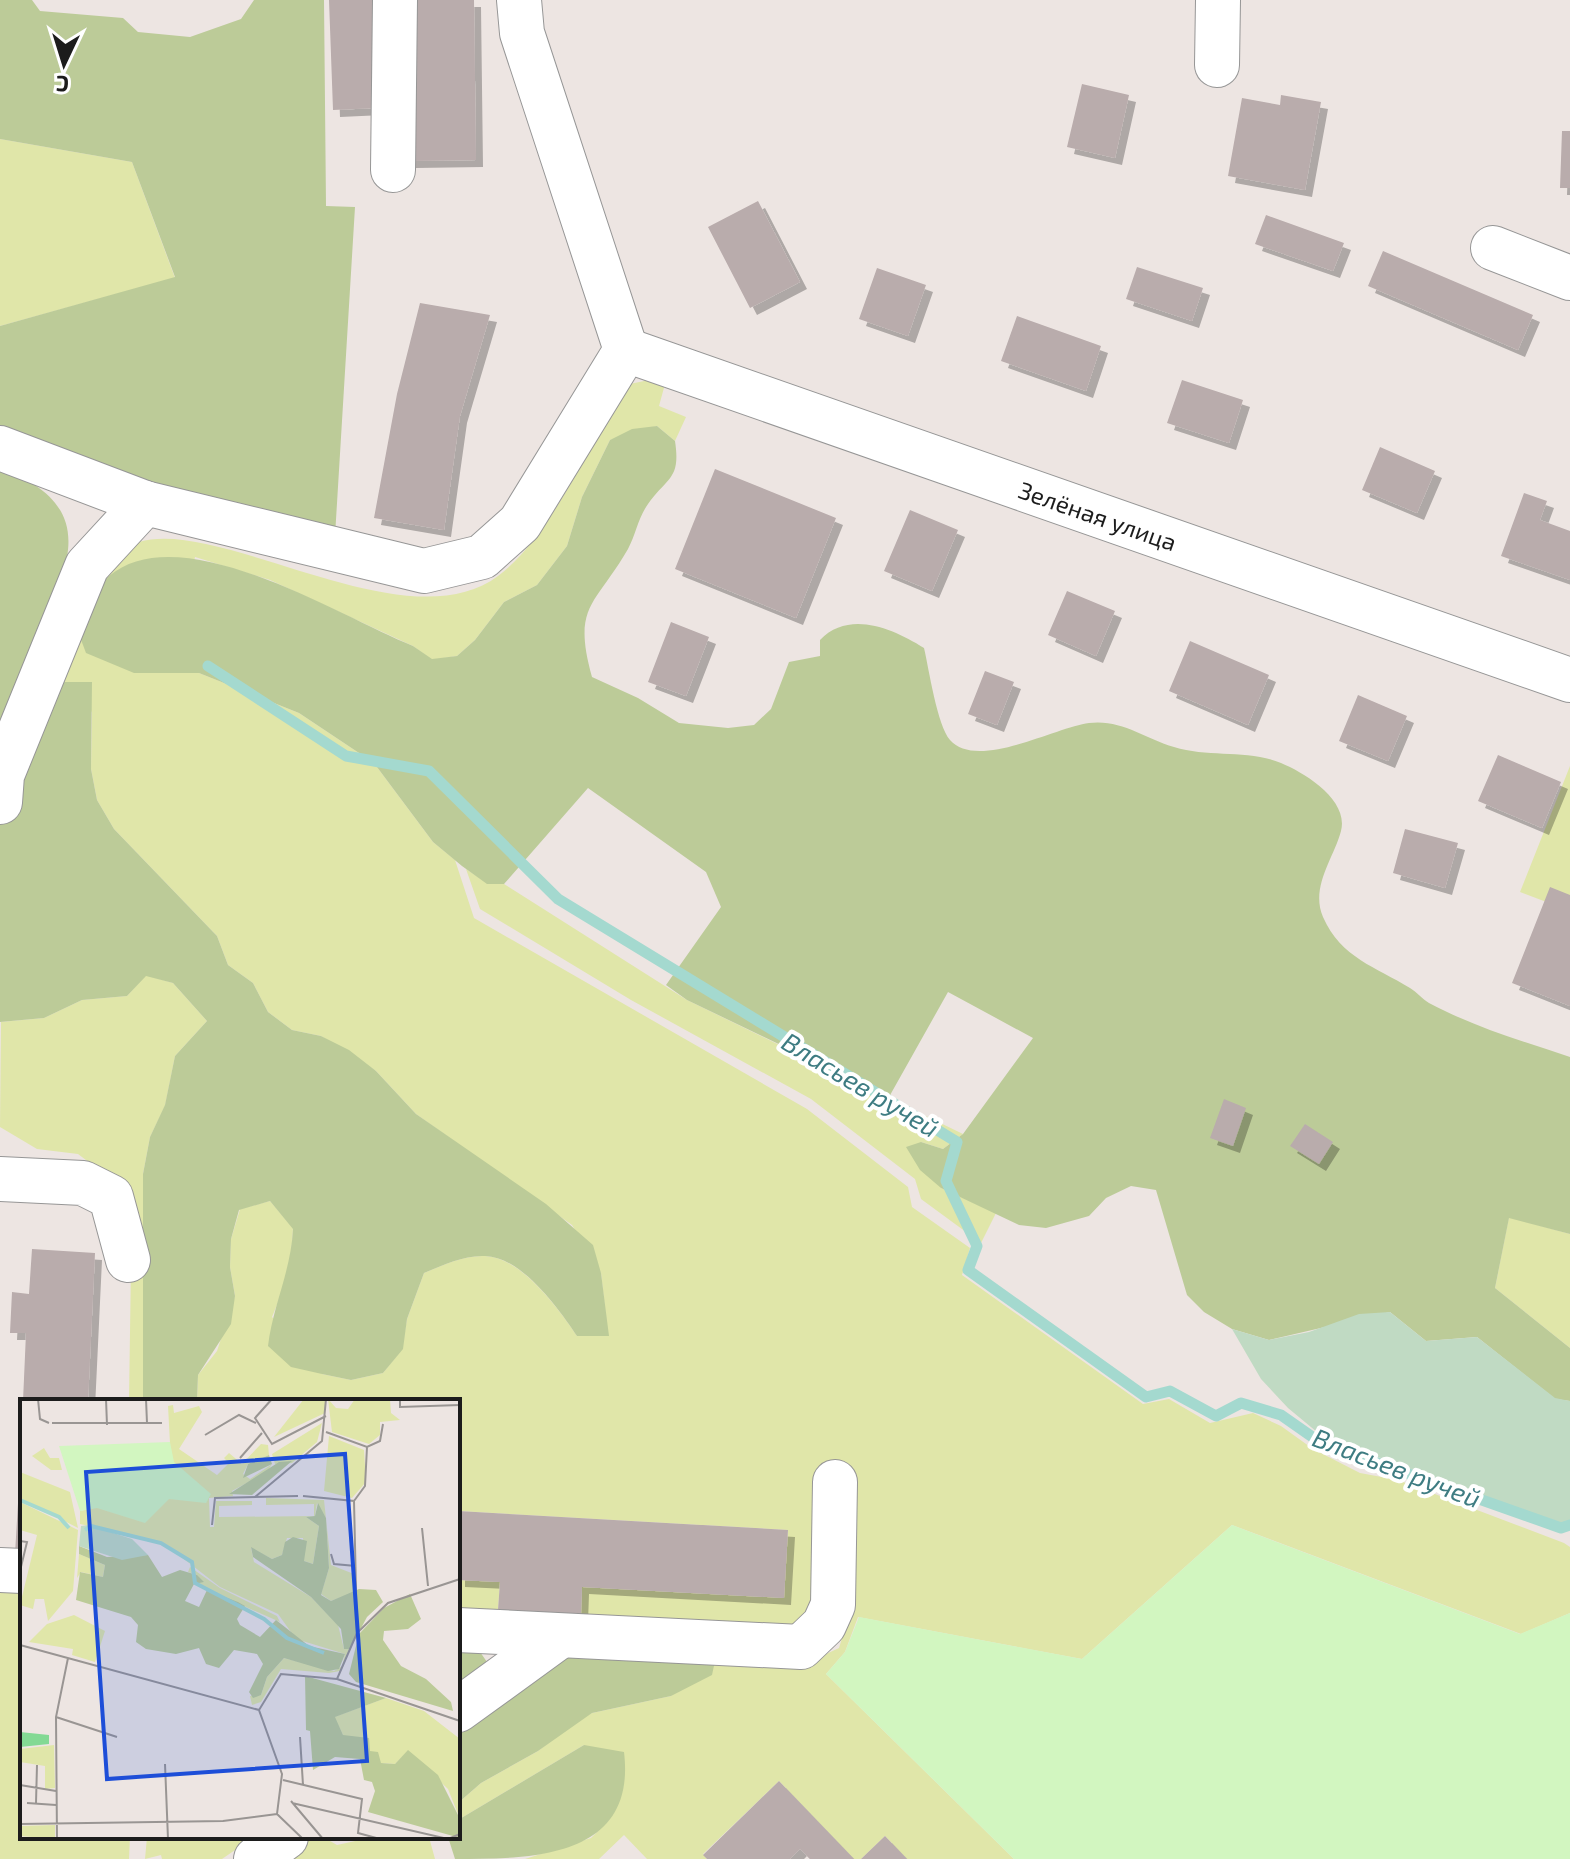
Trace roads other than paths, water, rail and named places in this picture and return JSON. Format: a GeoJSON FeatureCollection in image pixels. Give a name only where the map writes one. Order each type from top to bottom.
{"type":"FeatureCollection","features":[{"type":"Feature","properties":{"kind":"street"},"geometry":{"type":"LineString","coordinates":[[393,170],[395,0]]}},
{"type":"Feature","properties":{"kind":"street"},"geometry":{"type":"LineString","coordinates":[[0,448],[145,503],[424,571],[482,557],[520,523],[626,350],[522,33],[519,0]]}},
{"type":"Feature","properties":{"kind":"street"},"geometry":{"type":"LineString","coordinates":[[1217,65],[1218,0]]}},
{"type":"Feature","properties":{"kind":"street"},"geometry":{"type":"LineString","coordinates":[[1493,248],[1570,278]]}},
{"type":"Feature","properties":{"kind":"street","name":"Зелёная улица"},"geometry":{"type":"LineString","coordinates":[[626,350],[1570,680]]}},
{"type":"Feature","properties":{"kind":"street"},"geometry":{"type":"LineString","coordinates":[[1,784],[87,566],[145,503]]}},
{"type":"Feature","properties":{"kind":"street"},"geometry":{"type":"LineString","coordinates":[[0,1179],[83,1183],[111,1197],[128,1260]]}},
{"type":"Feature","properties":{"kind":"street"},"geometry":{"type":"LineString","coordinates":[[460,1630],[801,1647],[824,1625],[833,1605],[835,1482]]}},
{"type":"Feature","properties":{"kind":"street"},"geometry":{"type":"LineString","coordinates":[[0,1570],[20,1571]]}},
{"type":"Feature","properties":{"kind":"street"},"geometry":{"type":"LineString","coordinates":[[460,1709],[560,1636]]}},
{"type":"Feature","properties":{"kind":"street"},"geometry":{"type":"LineString","coordinates":[[256,1859],[283,1839]]}},
{"type":"Feature","properties":{"kind":"waterway","name":"Власьев ручей"},"geometry":{"type":"LineString","coordinates":[[208,666],[346,756],[429,771],[558,899],[957,1142],[946,1181],[977,1246],[968,1270],[1146,1397],[1170,1391],[1216,1416],[1241,1403],[1281,1415],[1321,1443],[1561,1528],[1570,1525]]}}]}
